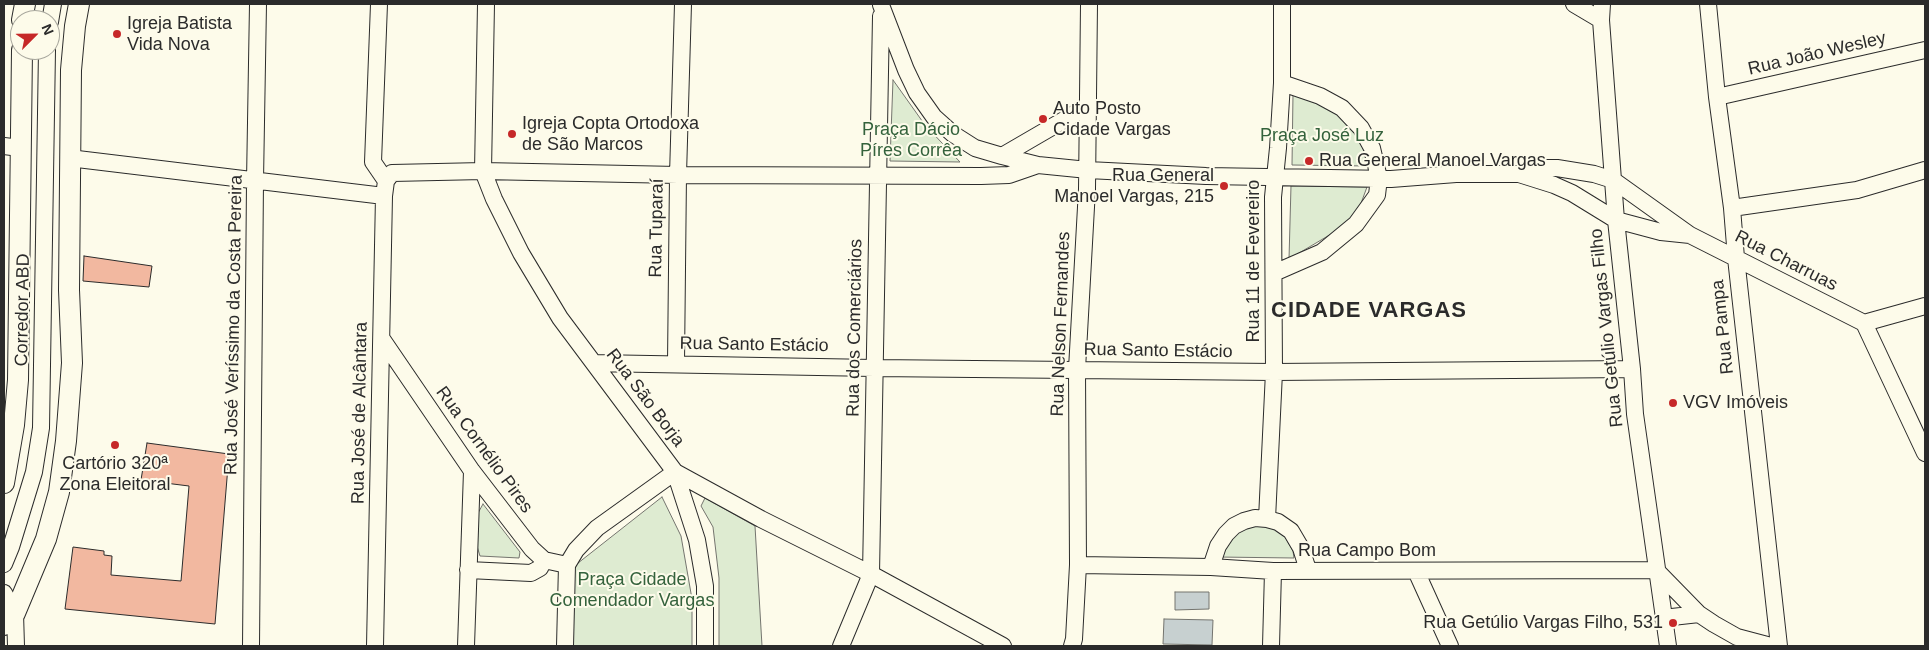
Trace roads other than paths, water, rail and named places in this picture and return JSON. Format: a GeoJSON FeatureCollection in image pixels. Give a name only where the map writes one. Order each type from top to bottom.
{"type":"FeatureCollection","features":[{"type":"Feature","properties":{"kind":"main road"},"geometry":{"type":"LineString","coordinates":[[9,619],[46,539],[59,492],[66,441],[72,363],[69,290],[70,70],[79,4]]}},
{"type":"Feature","properties":{"kind":"main road"},"geometry":{"type":"LineString","coordinates":[[4,483],[14,425],[11,379],[12,147],[21,60]]}},
{"type":"Feature","properties":{"kind":"street","name":"Rua José Veríssimo da Costa Pereira"},"geometry":{"type":"LineString","coordinates":[[251,646],[258,4]]}},
{"type":"Feature","properties":{"kind":"street"},"geometry":{"type":"LineString","coordinates":[[379,4],[373,162],[387,183]]}},
{"type":"Feature","properties":{"kind":"street","name":"Rua São Borja"},"geometry":{"type":"LineString","coordinates":[[486,4],[483,171],[494,199],[520,253],[560,318],[675,472],[871,574],[1003,646]]}},
{"type":"Feature","properties":{"kind":"street","name":"Rua Tuparaí"},"geometry":{"type":"LineString","coordinates":[[676,363],[678,175],[683,4]]}},
{"type":"Feature","properties":{"kind":"street","name":"Rua Nelson Fernandes"},"geometry":{"type":"LineString","coordinates":[[1072,646],[1078,565],[1077,369],[1088,170],[1089,4]]}},
{"type":"Feature","properties":{"kind":"street","name":"Rua 11 de Fevereiro"},"geometry":{"type":"LineString","coordinates":[[1267,519],[1274,372],[1274,177],[1282,84],[1282,4]]}},
{"type":"Feature","properties":{"kind":"street"},"geometry":{"type":"LineString","coordinates":[[1574,4],[1602,12]]}},
{"type":"Feature","properties":{"kind":"street","name":"Rua Pampa"},"geometry":{"type":"LineString","coordinates":[[1708,4],[1779,646]]}},
{"type":"Feature","properties":{"kind":"street"},"geometry":{"type":"LineString","coordinates":[[881,5],[906,70],[917,93],[934,117],[952,134],[975,148],[1002,156],[1038,165],[1088,170],[1274,177],[1391,179],[1456,174],[1519,174]]}},
{"type":"Feature","properties":{"kind":"street","name":"Rua dos Comerciários"},"geometry":{"type":"LineString","coordinates":[[841,646],[871,574],[881,5]]}},
{"type":"Feature","properties":{"kind":"street","name":"Rua Getúlio Vargas Filho"},"geometry":{"type":"LineString","coordinates":[[1602,12],[1616,220],[1635,414],[1668,646]]}},
{"type":"Feature","properties":{"kind":"street","name":"Rua João Wesley"},"geometry":{"type":"LineString","coordinates":[[1717,97],[1925,50]]}},
{"type":"Feature","properties":{"kind":"street","name":"Corredor ABD"},"geometry":{"type":"LineString","coordinates":[[4,564],[34,472],[41,428],[47,60]]}},
{"type":"Feature","properties":{"kind":"street"},"geometry":{"type":"LineString","coordinates":[[1274,273],[1322,252],[1356,224],[1377,195],[1379,178],[1372,148],[1362,128],[1342,108],[1320,96],[1282,84]]}},
{"type":"Feature","properties":{"kind":"street"},"geometry":{"type":"LineString","coordinates":[[1002,156],[1088,106]]}},
{"type":"Feature","properties":{"kind":"street"},"geometry":{"type":"LineString","coordinates":[[69,158],[255,181],[387,183],[483,171],[678,175],[1009,175],[1038,165]]}},
{"type":"Feature","properties":{"kind":"street","name":"Rua Charruas"},"geometry":{"type":"LineString","coordinates":[[1519,174],[1541,168],[1557,168],[1594,174],[1613,180],[1690,235],[1864,323]]}},
{"type":"Feature","properties":{"kind":"street"},"geometry":{"type":"LineString","coordinates":[[1732,208],[1857,190],[1925,170]]}},
{"type":"Feature","properties":{"kind":"street","name":"Rua Charruas"},"geometry":{"type":"LineString","coordinates":[[1519,174],[1554,185],[1616,220],[1660,232],[1690,235]]}},
{"type":"Feature","properties":{"kind":"street"},"geometry":{"type":"LineString","coordinates":[[1591,205],[1583,198],[1581,188],[1585,179],[1594,174]]}},
{"type":"Feature","properties":{"kind":"street","name":"Rua José de Alcântara"},"geometry":{"type":"LineString","coordinates":[[375,646],[387,183]]}},
{"type":"Feature","properties":{"kind":"street"},"geometry":{"type":"LineString","coordinates":[[1925,306],[1864,323],[1925,453]]}},
{"type":"Feature","properties":{"kind":"street","name":"Rua Cornélio Pires"},"geometry":{"type":"LineString","coordinates":[[382,340],[472,471],[518,532],[544,560]]}},
{"type":"Feature","properties":{"kind":"street","name":"Rua Santo Estácio"},"geometry":{"type":"LineString","coordinates":[[594,363],[1274,372],[1632,370]]}},
{"type":"Feature","properties":{"kind":"street"},"geometry":{"type":"LineString","coordinates":[[466,646],[472,471]]}},
{"type":"Feature","properties":{"kind":"street"},"geometry":{"type":"LineString","coordinates":[[565,646],[567,565],[576,550],[597,528],[675,472],[697,540],[705,586],[705,646]]}},
{"type":"Feature","properties":{"kind":"street"},"geometry":{"type":"LineString","coordinates":[[1211,567],[1218,546],[1234,526],[1255,518],[1267,519],[1284,527],[1297,538],[1308,570]]}},
{"type":"Feature","properties":{"kind":"street"},"geometry":{"type":"LineString","coordinates":[[468,570],[531,573],[540,568],[544,560],[567,565]]}},
{"type":"Feature","properties":{"kind":"street","name":"Rua Campo Bom"},"geometry":{"type":"LineString","coordinates":[[1078,565],[1211,567],[1273,571],[1656,570]]}},
{"type":"Feature","properties":{"kind":"street"},"geometry":{"type":"LineString","coordinates":[[1656,570],[1699,614],[1737,637],[1771,646]]}},
{"type":"Feature","properties":{"kind":"street"},"geometry":{"type":"LineString","coordinates":[[1271,646],[1273,571]]}},
{"type":"Feature","properties":{"kind":"street"},"geometry":{"type":"LineString","coordinates":[[1416,572],[1450,646]]}},
{"type":"Feature","properties":{"kind":"street"},"geometry":{"type":"LineString","coordinates":[[4,593],[16,646]]}},
{"type":"Feature","properties":{"kind":"street"},"geometry":{"type":"LineString","coordinates":[[1663,618],[1699,614]]}},
{"type":"Feature","properties":{"kind":"place","name":"Igreja Batista Vida Nova"},"geometry":{"type":"Point","coordinates":[117,34]}},
{"type":"Feature","properties":{"kind":"place","name":"Auto Posto Cidade Vargas"},"geometry":{"type":"Point","coordinates":[1043,119]}},
{"type":"Feature","properties":{"kind":"place","name":"Igreja Copta Ortodoxa de São Marcos"},"geometry":{"type":"Point","coordinates":[512,134]}},
{"type":"Feature","properties":{"kind":"place","name":"Rua General Manoel Vargas"},"geometry":{"type":"Point","coordinates":[1309,161]}},
{"type":"Feature","properties":{"kind":"place","name":"Rua General Manoel Vargas, 215"},"geometry":{"type":"Point","coordinates":[1224,186]}},
{"type":"Feature","properties":{"kind":"place","name":"VGV Imóveis"},"geometry":{"type":"Point","coordinates":[1673,403]}},
{"type":"Feature","properties":{"kind":"place","name":"Cartório 320ª Zona Eleitoral"},"geometry":{"type":"Point","coordinates":[115,445]}},
{"type":"Feature","properties":{"kind":"place","name":"Rua Getúlio Vargas Filho, 531"},"geometry":{"type":"Point","coordinates":[1673,623]}},
{"type":"Feature","properties":{"kind":"district","name":"CIDADE VARGAS"},"geometry":{"type":"Point","coordinates":[1369,311]}},
{"type":"Feature","properties":{"kind":"park label","name":"Praça José Luz"},"geometry":{"type":"Point","coordinates":[1322,136]}},
{"type":"Feature","properties":{"kind":"park label","name":"Praça Dácio Píres Corrêa"},"geometry":{"type":"Point","coordinates":[911,140]}},
{"type":"Feature","properties":{"kind":"park label","name":"Praça Cidade Comendador Vargas"},"geometry":{"type":"Point","coordinates":[632,590]}}]}
